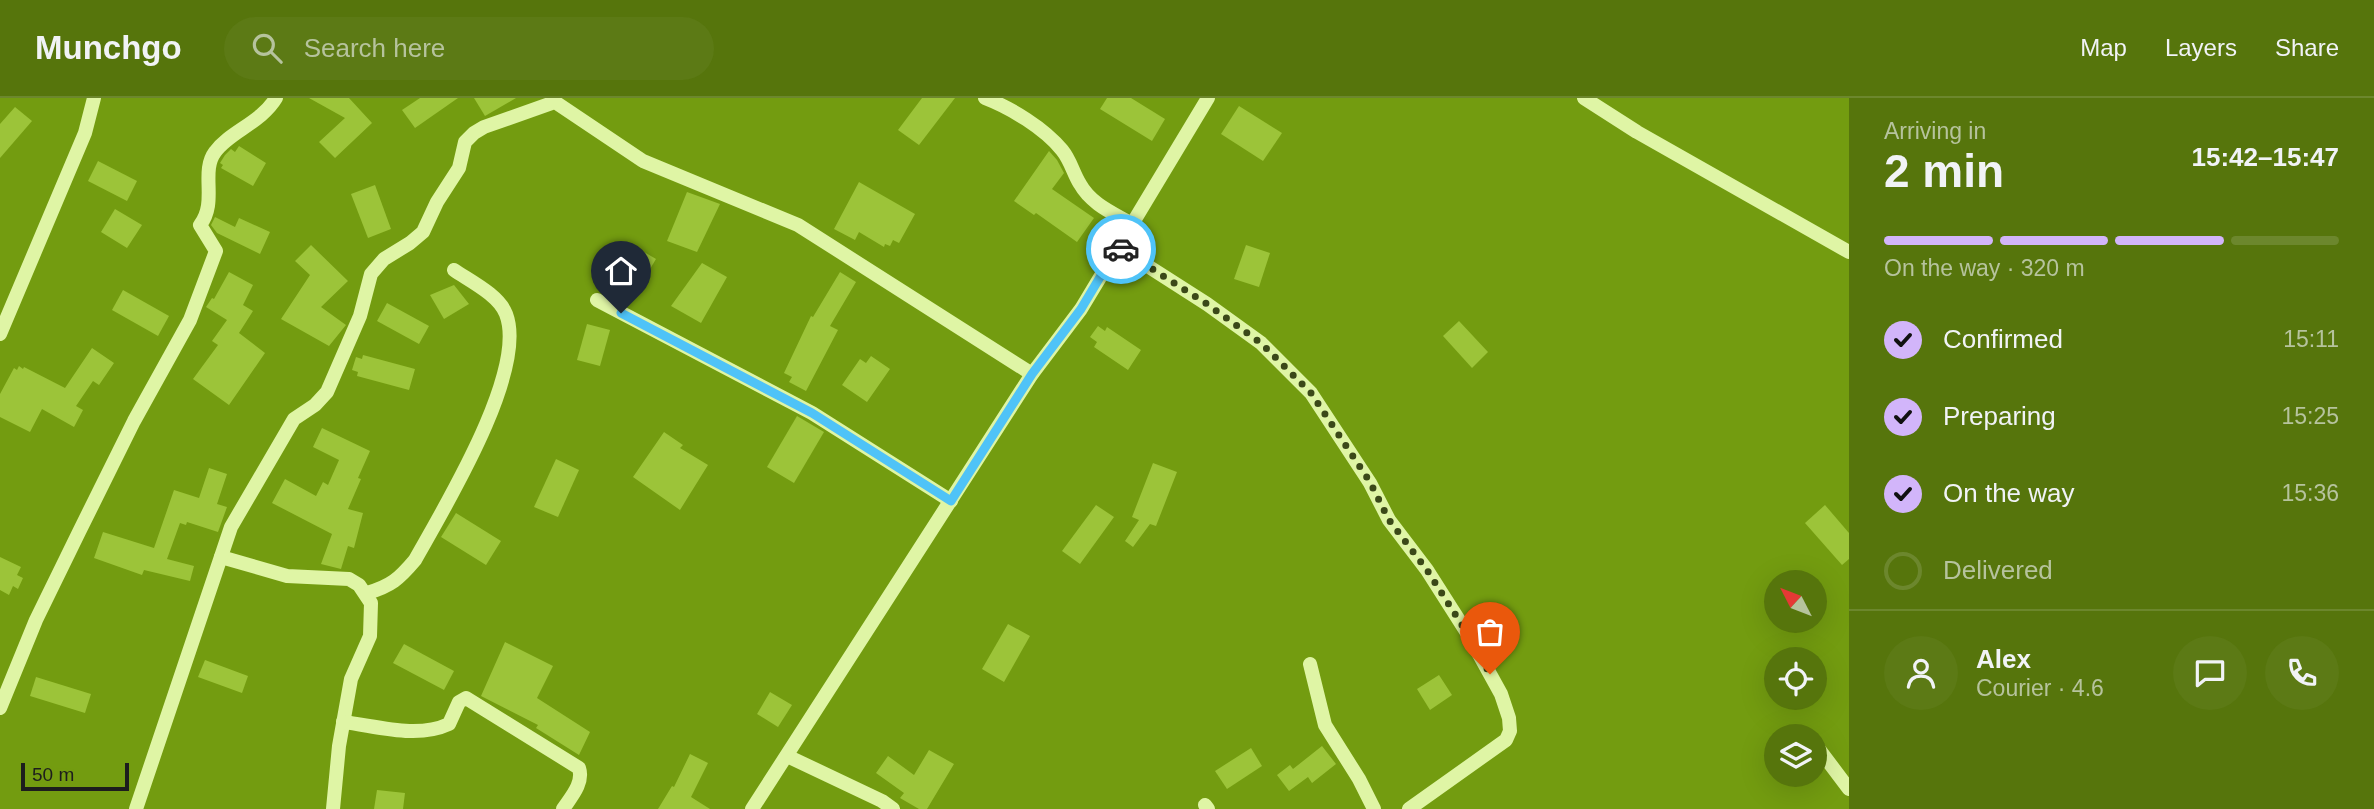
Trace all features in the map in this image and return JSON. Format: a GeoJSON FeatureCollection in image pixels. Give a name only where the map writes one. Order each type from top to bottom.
{"type":"FeatureCollection","features":[{"type":"Feature","properties":{"kind":"street"},"geometry":{"type":"LineString","coordinates":[[0,334],[85,133],[94,98]]}},
{"type":"Feature","properties":{"kind":"street"},"geometry":{"type":"LineString","coordinates":[[0,708],[36,620],[73,543],[134,421],[190,320],[216,251],[200,225],[208,215],[209,167],[214,152],[250,126],[276,98]]}},
{"type":"Feature","properties":{"kind":"street"},"geometry":{"type":"LineString","coordinates":[[985,98],[1039,129],[1071,162],[1079,183],[1088,195],[1097,204],[1132,224]]}},
{"type":"Feature","properties":{"kind":"street"},"geometry":{"type":"LineString","coordinates":[[752,809],[1032,374],[1081,309],[1208,98]]}},
{"type":"Feature","properties":{"kind":"street"},"geometry":{"type":"LineString","coordinates":[[1584,98],[1849,252]]}},
{"type":"Feature","properties":{"kind":"street"},"geometry":{"type":"LineString","coordinates":[[136,809],[231,527],[294,419],[315,405],[327,392],[360,316],[370,275],[384,259],[423,232],[437,202],[458,168],[465,142],[484,127],[555,99],[642,161],[798,225],[1032,374]]}},
{"type":"Feature","properties":{"kind":"street"},"geometry":{"type":"LineString","coordinates":[[1118,247],[1207,304],[1261,343],[1311,393],[1370,482],[1389,520],[1427,570],[1469,636],[1500,694],[1509,719],[1510,732],[1506,740],[1409,809]]}},
{"type":"Feature","properties":{"kind":"street"},"geometry":{"type":"LineString","coordinates":[[367,593],[384,588],[400,578],[415,560],[486,428],[505,370],[510,330],[506,311],[493,297],[454,270]]}},
{"type":"Feature","properties":{"kind":"street"},"geometry":{"type":"LineString","coordinates":[[597,300],[812,413],[951,501]]}},
{"type":"Feature","properties":{"kind":"street"},"geometry":{"type":"LineString","coordinates":[[220,557],[287,576],[349,579],[367,593],[372,603],[370,636],[351,679],[336,768],[333,809]]}},
{"type":"Feature","properties":{"kind":"street"},"geometry":{"type":"LineString","coordinates":[[1310,664],[1325,725],[1359,779],[1374,809]]}},
{"type":"Feature","properties":{"kind":"street"},"geometry":{"type":"LineString","coordinates":[[343,722],[407,731],[432,731],[449,724],[459,702],[466,698],[579,768],[581,774],[578,786],[563,809]]}},
{"type":"Feature","properties":{"kind":"street"},"geometry":{"type":"LineString","coordinates":[[787,756],[882,801],[893,809]]}},
{"type":"Feature","properties":{"kind":"street"},"geometry":{"type":"LineString","coordinates":[[1827,760],[1849,789]]}},
{"type":"Feature","properties":{"kind":"building"},"geometry":{"type":"Polygon","coordinates":[[[309,98],[349,98],[372,123],[335,158],[319,142],[345,118],[309,98]]]}},
{"type":"Feature","properties":{"kind":"building"},"geometry":{"type":"Polygon","coordinates":[[[420,98],[458,98],[415,128],[402,110],[420,98]]]}},
{"type":"Feature","properties":{"kind":"building"},"geometry":{"type":"Polygon","coordinates":[[[474,98],[516,98],[485,116],[474,98]]]}},
{"type":"Feature","properties":{"kind":"building"},"geometry":{"type":"Polygon","coordinates":[[[922,98],[955,98],[919,145],[898,130],[922,98]]]}},
{"type":"Feature","properties":{"kind":"building"},"geometry":{"type":"Polygon","coordinates":[[[1107,98],[1131,98],[1165,119],[1152,141],[1100,109],[1107,98]]]}},
{"type":"Feature","properties":{"kind":"building"},"geometry":{"type":"Polygon","coordinates":[[[1239,106],[1282,133],[1263,161],[1221,134],[1239,106]]]}},
{"type":"Feature","properties":{"kind":"building"},"geometry":{"type":"Polygon","coordinates":[[[15,107],[32,121],[0,158],[0,124],[15,107]]]}},
{"type":"Feature","properties":{"kind":"building"},"geometry":{"type":"Polygon","coordinates":[[[239,146],[266,163],[253,186],[221,168],[223,165],[220,163],[225,155],[231,149],[235,152],[239,146]]]}},
{"type":"Feature","properties":{"kind":"building"},"geometry":{"type":"Polygon","coordinates":[[[1049,151],[1064,173],[1052,189],[1094,218],[1077,242],[1014,201],[1049,151]]]}},
{"type":"Feature","properties":{"kind":"building"},"geometry":{"type":"Polygon","coordinates":[[[98,161],[137,181],[127,201],[88,181],[98,161]]]}},
{"type":"Feature","properties":{"kind":"building"},"geometry":{"type":"Polygon","coordinates":[[[859,182],[915,214],[899,243],[893,240],[890,246],[885,244],[884,247],[859,232],[855,240],[834,229],[859,182]]]}},
{"type":"Feature","properties":{"kind":"building"},"geometry":{"type":"Polygon","coordinates":[[[375,185],[391,229],[368,238],[351,194],[375,185]]]}},
{"type":"Feature","properties":{"kind":"building"},"geometry":{"type":"Polygon","coordinates":[[[687,192],[720,204],[697,252],[667,241],[687,192]]]}},
{"type":"Feature","properties":{"kind":"building"},"geometry":{"type":"Polygon","coordinates":[[[115,209],[142,225],[127,248],[101,232],[115,209]]]}},
{"type":"Feature","properties":{"kind":"building"},"geometry":{"type":"Polygon","coordinates":[[[215,217],[235,227],[239,218],[270,232],[260,254],[217,233],[211,225],[215,217]]]}},
{"type":"Feature","properties":{"kind":"building"},"geometry":{"type":"Polygon","coordinates":[[[311,245],[348,281],[321,307],[346,325],[329,346],[281,319],[310,275],[295,261],[311,245]]]}},
{"type":"Feature","properties":{"kind":"building"},"geometry":{"type":"Polygon","coordinates":[[[1246,245],[1270,253],[1259,287],[1234,279],[1246,245]]]}},
{"type":"Feature","properties":{"kind":"building"},"geometry":{"type":"Polygon","coordinates":[[[639,249],[656,259],[632,299],[616,290],[639,249]]]}},
{"type":"Feature","properties":{"kind":"building"},"geometry":{"type":"Polygon","coordinates":[[[702,263],[727,277],[701,323],[671,306],[702,263]]]}},
{"type":"Feature","properties":{"kind":"building"},"geometry":{"type":"Polygon","coordinates":[[[229,272],[253,285],[243,305],[253,311],[239,333],[265,353],[229,405],[193,379],[218,345],[212,341],[227,320],[206,307],[212,298],[214,299],[229,272]]]}},
{"type":"Feature","properties":{"kind":"building"},"geometry":{"type":"Polygon","coordinates":[[[840,272],[856,282],[830,326],[838,330],[806,391],[789,382],[792,377],[784,373],[811,316],[813,317],[840,272]]]}},
{"type":"Feature","properties":{"kind":"building"},"geometry":{"type":"Polygon","coordinates":[[[454,285],[469,304],[444,319],[430,295],[454,285]]]}},
{"type":"Feature","properties":{"kind":"building"},"geometry":{"type":"Polygon","coordinates":[[[123,290],[169,316],[158,336],[112,310],[123,290]]]}},
{"type":"Feature","properties":{"kind":"building"},"geometry":{"type":"Polygon","coordinates":[[[387,303],[429,326],[419,344],[377,321],[387,303]]]}},
{"type":"Feature","properties":{"kind":"building"},"geometry":{"type":"Polygon","coordinates":[[[1459,321],[1488,352],[1472,368],[1443,336],[1459,321]]]}},
{"type":"Feature","properties":{"kind":"building"},"geometry":{"type":"Polygon","coordinates":[[[587,324],[610,330],[600,366],[577,360],[587,324]]]}},
{"type":"Feature","properties":{"kind":"building"},"geometry":{"type":"Polygon","coordinates":[[[1098,326],[1105,331],[1107,327],[1141,350],[1128,370],[1094,347],[1097,342],[1090,337],[1098,326]]]}},
{"type":"Feature","properties":{"kind":"building"},"geometry":{"type":"Polygon","coordinates":[[[92,348],[114,363],[99,385],[93,381],[76,406],[83,410],[74,427],[42,409],[30,432],[0,417],[0,394],[14,368],[17,370],[19,366],[23,369],[24,367],[65,388],[92,348]]]}},
{"type":"Feature","properties":{"kind":"building"},"geometry":{"type":"Polygon","coordinates":[[[363,355],[415,369],[409,390],[357,376],[358,372],[352,370],[356,357],[362,359],[363,355]]]}},
{"type":"Feature","properties":{"kind":"building"},"geometry":{"type":"Polygon","coordinates":[[[871,356],[890,369],[867,402],[842,385],[860,359],[866,363],[871,356]]]}},
{"type":"Feature","properties":{"kind":"building"},"geometry":{"type":"Polygon","coordinates":[[[797,416],[824,432],[794,483],[767,467],[797,416]]]}},
{"type":"Feature","properties":{"kind":"building"},"geometry":{"type":"Polygon","coordinates":[[[322,428],[370,451],[348,509],[363,513],[354,548],[348,546],[341,569],[321,564],[332,534],[272,503],[285,479],[316,496],[323,482],[328,485],[339,460],[313,447],[322,428]]]}},
{"type":"Feature","properties":{"kind":"building"},"geometry":{"type":"Polygon","coordinates":[[[664,432],[683,445],[680,448],[708,465],[680,510],[633,477],[664,432]]]}},
{"type":"Feature","properties":{"kind":"building"},"geometry":{"type":"Polygon","coordinates":[[[556,459],[579,470],[558,517],[534,507],[556,459]]]}},
{"type":"Feature","properties":{"kind":"building"},"geometry":{"type":"Polygon","coordinates":[[[1153,463],[1177,472],[1156,526],[1150,524],[1133,547],[1125,541],[1139,520],[1132,517],[1153,463]]]}},
{"type":"Feature","properties":{"kind":"building"},"geometry":{"type":"Polygon","coordinates":[[[209,468],[227,474],[217,504],[227,507],[218,532],[187,522],[186,525],[180,523],[167,559],[194,566],[190,581],[144,570],[142,575],[94,558],[103,532],[154,548],[174,490],[199,498],[209,468]]]}},
{"type":"Feature","properties":{"kind":"building"},"geometry":{"type":"Polygon","coordinates":[[[1096,505],[1114,517],[1080,564],[1062,551],[1096,505]]]}},
{"type":"Feature","properties":{"kind":"building"},"geometry":{"type":"Polygon","coordinates":[[[1825,505],[1849,533],[1849,559],[1842,565],[1805,523],[1825,505]]]}},
{"type":"Feature","properties":{"kind":"building"},"geometry":{"type":"Polygon","coordinates":[[[456,513],[501,541],[486,565],[441,537],[456,513]]]}},
{"type":"Feature","properties":{"kind":"building"},"geometry":{"type":"Polygon","coordinates":[[[0,557],[21,567],[17,575],[23,578],[18,589],[13,586],[9,595],[0,590],[0,557]]]}},
{"type":"Feature","properties":{"kind":"building"},"geometry":{"type":"Polygon","coordinates":[[[1008,624],[1030,636],[1004,682],[982,669],[1008,624]]]}},
{"type":"Feature","properties":{"kind":"building"},"geometry":{"type":"Polygon","coordinates":[[[505,642],[553,666],[537,698],[590,732],[579,755],[536,728],[538,725],[481,696],[505,642]]]}},
{"type":"Feature","properties":{"kind":"building"},"geometry":{"type":"Polygon","coordinates":[[[404,644],[454,671],[444,690],[393,663],[404,644]]]}},
{"type":"Feature","properties":{"kind":"building"},"geometry":{"type":"Polygon","coordinates":[[[205,660],[248,676],[242,693],[198,677],[205,660]]]}},
{"type":"Feature","properties":{"kind":"building"},"geometry":{"type":"Polygon","coordinates":[[[1439,675],[1452,695],[1430,710],[1417,689],[1439,675]]]}},
{"type":"Feature","properties":{"kind":"building"},"geometry":{"type":"Polygon","coordinates":[[[36,677],[91,694],[85,713],[30,696],[36,677]]]}},
{"type":"Feature","properties":{"kind":"building"},"geometry":{"type":"Polygon","coordinates":[[[770,692],[792,705],[778,727],[757,714],[770,692]]]}},
{"type":"Feature","properties":{"kind":"building"},"geometry":{"type":"Polygon","coordinates":[[[1322,746],[1336,764],[1312,783],[1308,777],[1289,791],[1277,775],[1290,765],[1293,769],[1322,746]]]}},
{"type":"Feature","properties":{"kind":"building"},"geometry":{"type":"Polygon","coordinates":[[[1251,748],[1262,766],[1227,789],[1215,771],[1251,748]]]}},
{"type":"Feature","properties":{"kind":"building"},"geometry":{"type":"Polygon","coordinates":[[[929,750],[954,764],[927,809],[919,809],[900,798],[904,793],[876,773],[888,756],[914,775],[929,750]]]}},
{"type":"Feature","properties":{"kind":"building"},"geometry":{"type":"Polygon","coordinates":[[[690,754],[708,763],[691,797],[710,809],[658,809],[672,786],[674,787],[690,754]]]}},
{"type":"Feature","properties":{"kind":"building"},"geometry":{"type":"Polygon","coordinates":[[[377,790],[405,793],[403,809],[374,809],[377,790]]]}},
{"type":"Feature","properties":{"kind":"way so far"},"geometry":{"type":"LineString","coordinates":[[1121,249],[1207,304],[1261,343],[1311,393],[1370,482],[1378,503],[1389,520],[1427,570],[1490,674]]}},
{"type":"Feature","properties":{"kind":"route"},"geometry":{"type":"LineString","coordinates":[[621,313],[812,413],[951,501],[1032,374],[1081,309],[1118,247],[1121,249]]}}]}
